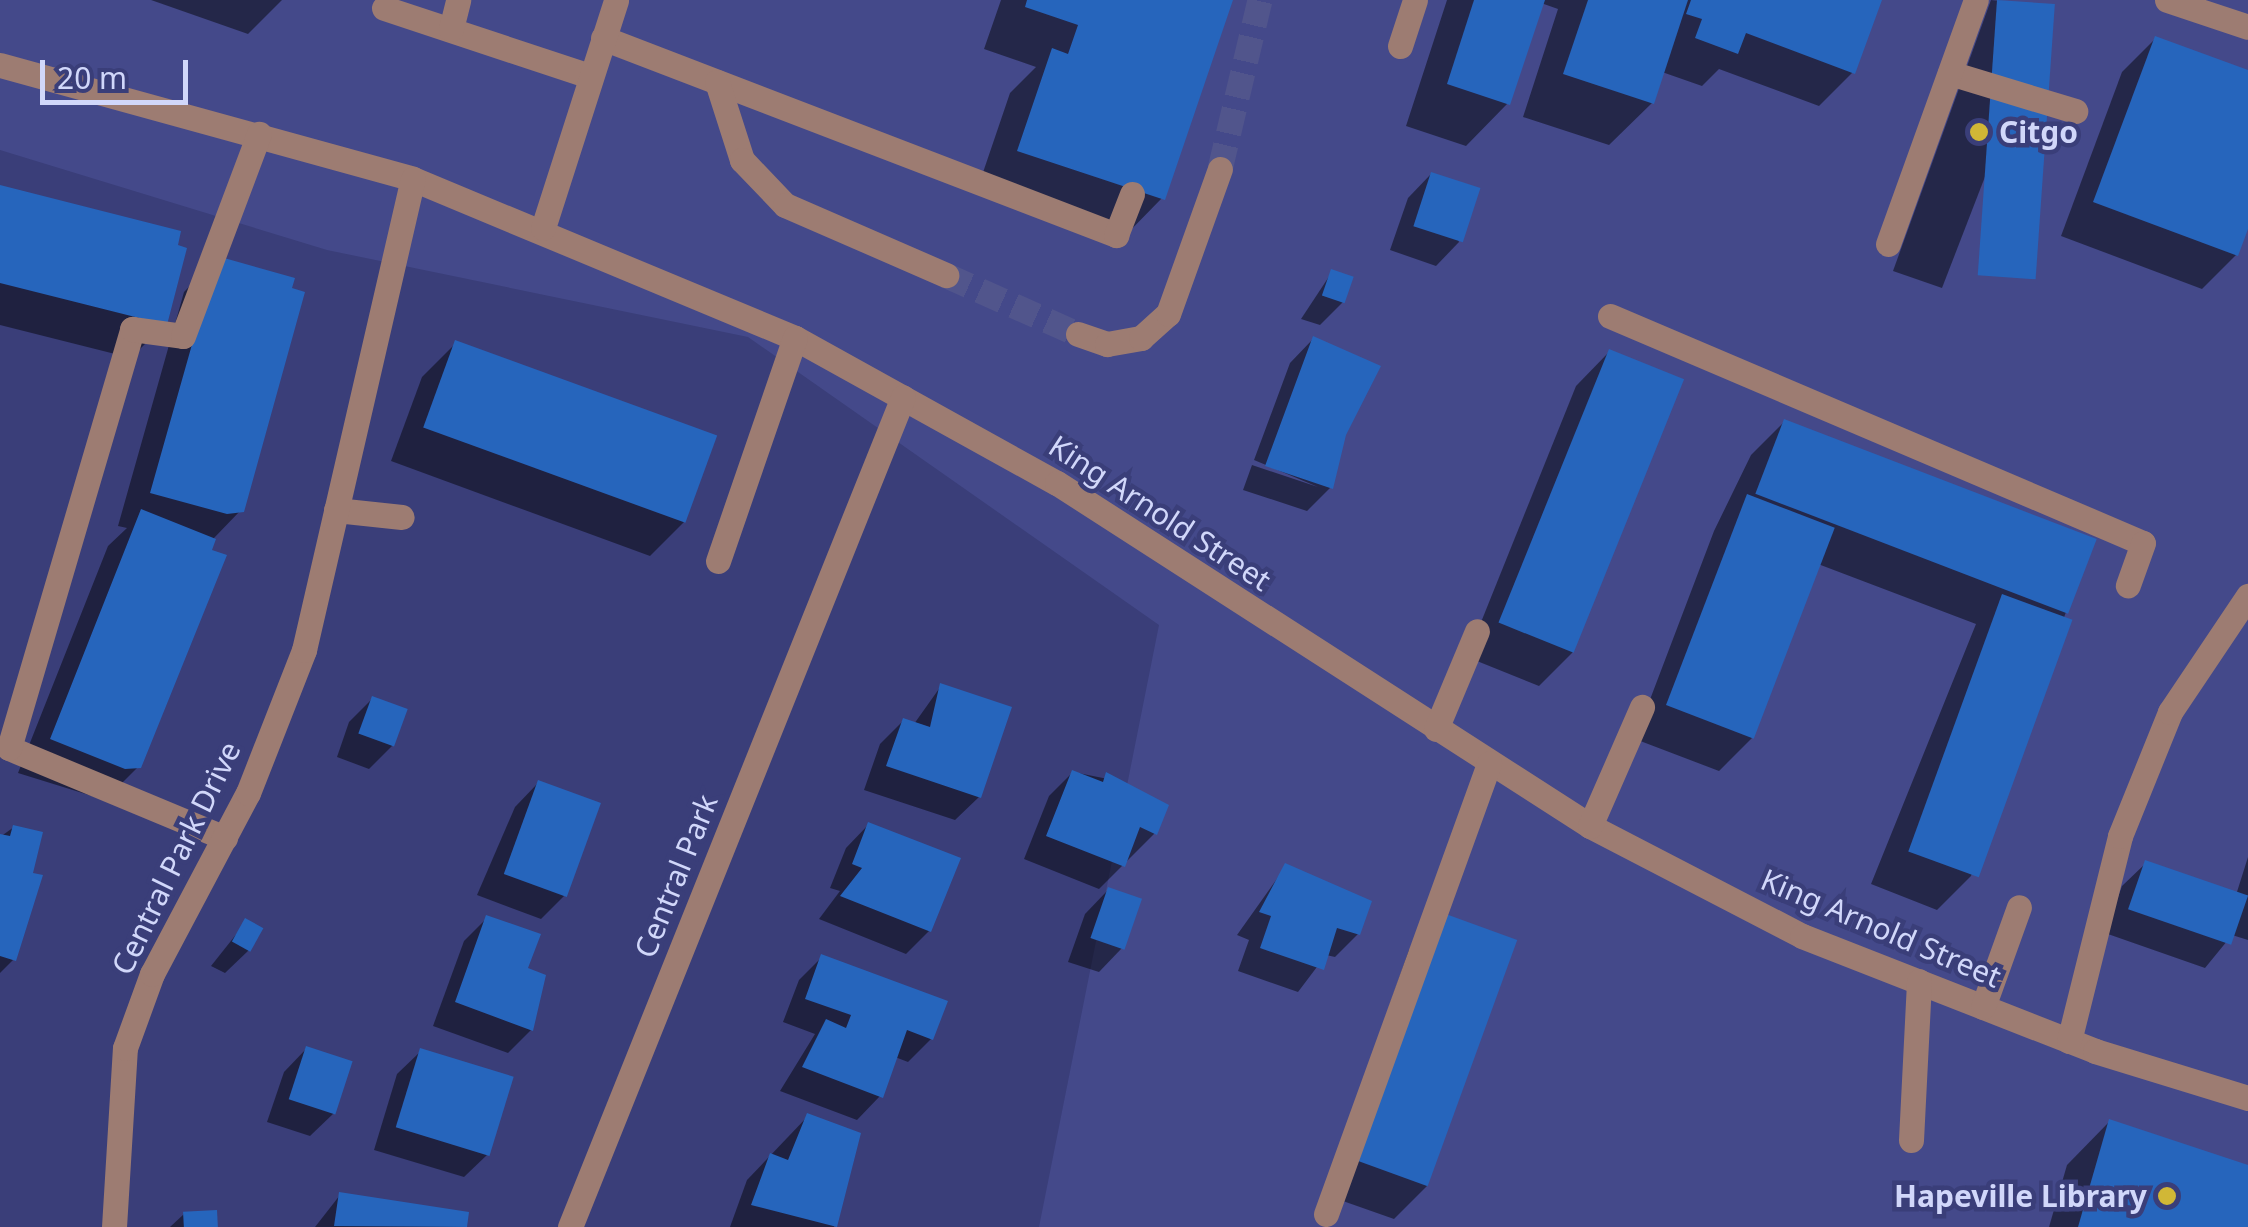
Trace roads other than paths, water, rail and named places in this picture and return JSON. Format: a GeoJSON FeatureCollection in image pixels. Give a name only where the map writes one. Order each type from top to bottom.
{"type":"FeatureCollection","features":[{"type":"Feature","properties":{"kind":"street"},"geometry":{"type":"LineString","coordinates":[[451,29],[458,0]]}},
{"type":"Feature","properties":{"kind":"street"},"geometry":{"type":"LineString","coordinates":[[543,228],[616,0]]}},
{"type":"Feature","properties":{"kind":"street"},"geometry":{"type":"LineString","coordinates":[[1400,46],[1414,0]]}},
{"type":"Feature","properties":{"kind":"street"},"geometry":{"type":"LineString","coordinates":[[1888,244],[1976,0]]}},
{"type":"Feature","properties":{"kind":"street"},"geometry":{"type":"LineString","coordinates":[[2166,0],[2248,27]]}},
{"type":"Feature","properties":{"kind":"street"},"geometry":{"type":"LineString","coordinates":[[384,8],[590,76]]}},
{"type":"Feature","properties":{"kind":"street"},"geometry":{"type":"LineString","coordinates":[[604,38],[1116,235],[1132,194]]}},
{"type":"Feature","properties":{"kind":"street","name":"King Arnold Street"},"geometry":{"type":"LineString","coordinates":[[0,65],[259,134],[413,180],[543,228],[794,338],[1057,482],[1590,826],[1802,936],[2069,1040],[2248,1098]]}},
{"type":"Feature","properties":{"kind":"street"},"geometry":{"type":"LineString","coordinates":[[1950,73],[2075,111]]}},
{"type":"Feature","properties":{"kind":"street"},"geometry":{"type":"LineString","coordinates":[[717,82],[742,160],[785,205],[946,275]]}},
{"type":"Feature","properties":{"kind":"street"},"geometry":{"type":"LineString","coordinates":[[224,838],[9,748],[132,329],[183,336],[259,134]]}},
{"type":"Feature","properties":{"kind":"street"},"geometry":{"type":"LineString","coordinates":[[1078,334],[1107,344],[1141,338],[1168,314],[1220,169]]}},
{"type":"Feature","properties":{"kind":"street","name":"Central Park Drive"},"geometry":{"type":"LineString","coordinates":[[114,1227],[114,1158],[125,1048],[152,974],[224,838],[304,650],[413,180]]}},
{"type":"Feature","properties":{"kind":"street"},"geometry":{"type":"LineString","coordinates":[[1610,316],[1781,393],[2143,544],[2128,585]]}},
{"type":"Feature","properties":{"kind":"street"},"geometry":{"type":"LineString","coordinates":[[718,561],[794,338]]}},
{"type":"Feature","properties":{"kind":"street","name":"Central Park"},"geometry":{"type":"LineString","coordinates":[[570,1227],[903,397]]}},
{"type":"Feature","properties":{"kind":"street"},"geometry":{"type":"LineString","coordinates":[[336,510],[402,517]]}},
{"type":"Feature","properties":{"kind":"street"},"geometry":{"type":"LineString","coordinates":[[2069,1040],[2134,801],[2170,712],[2248,596]]}},
{"type":"Feature","properties":{"kind":"street"},"geometry":{"type":"LineString","coordinates":[[1436,730],[1477,632]]}},
{"type":"Feature","properties":{"kind":"street"},"geometry":{"type":"LineString","coordinates":[[1590,826],[1642,707]]}},
{"type":"Feature","properties":{"kind":"street"},"geometry":{"type":"LineString","coordinates":[[1326,1214],[1489,764]]}},
{"type":"Feature","properties":{"kind":"street"},"geometry":{"type":"LineString","coordinates":[[1983,1007],[2019,907]]}},
{"type":"Feature","properties":{"kind":"street"},"geometry":{"type":"LineString","coordinates":[[1911,1140],[1918,981]]}},
{"type":"Feature","properties":{"kind":"tunnel"},"geometry":{"type":"LineString","coordinates":[[1220,169],[1260,0]]}},
{"type":"Feature","properties":{"kind":"tunnel"},"geometry":{"type":"LineString","coordinates":[[946,275],[1078,334]]}},
{"type":"Feature","properties":{"kind":"place","name":"Citgo"},"geometry":{"type":"Point","coordinates":[1979,132]}},
{"type":"Feature","properties":{"kind":"place","name":"Hapeville Library"},"geometry":{"type":"Point","coordinates":[2167,1196]}}]}
